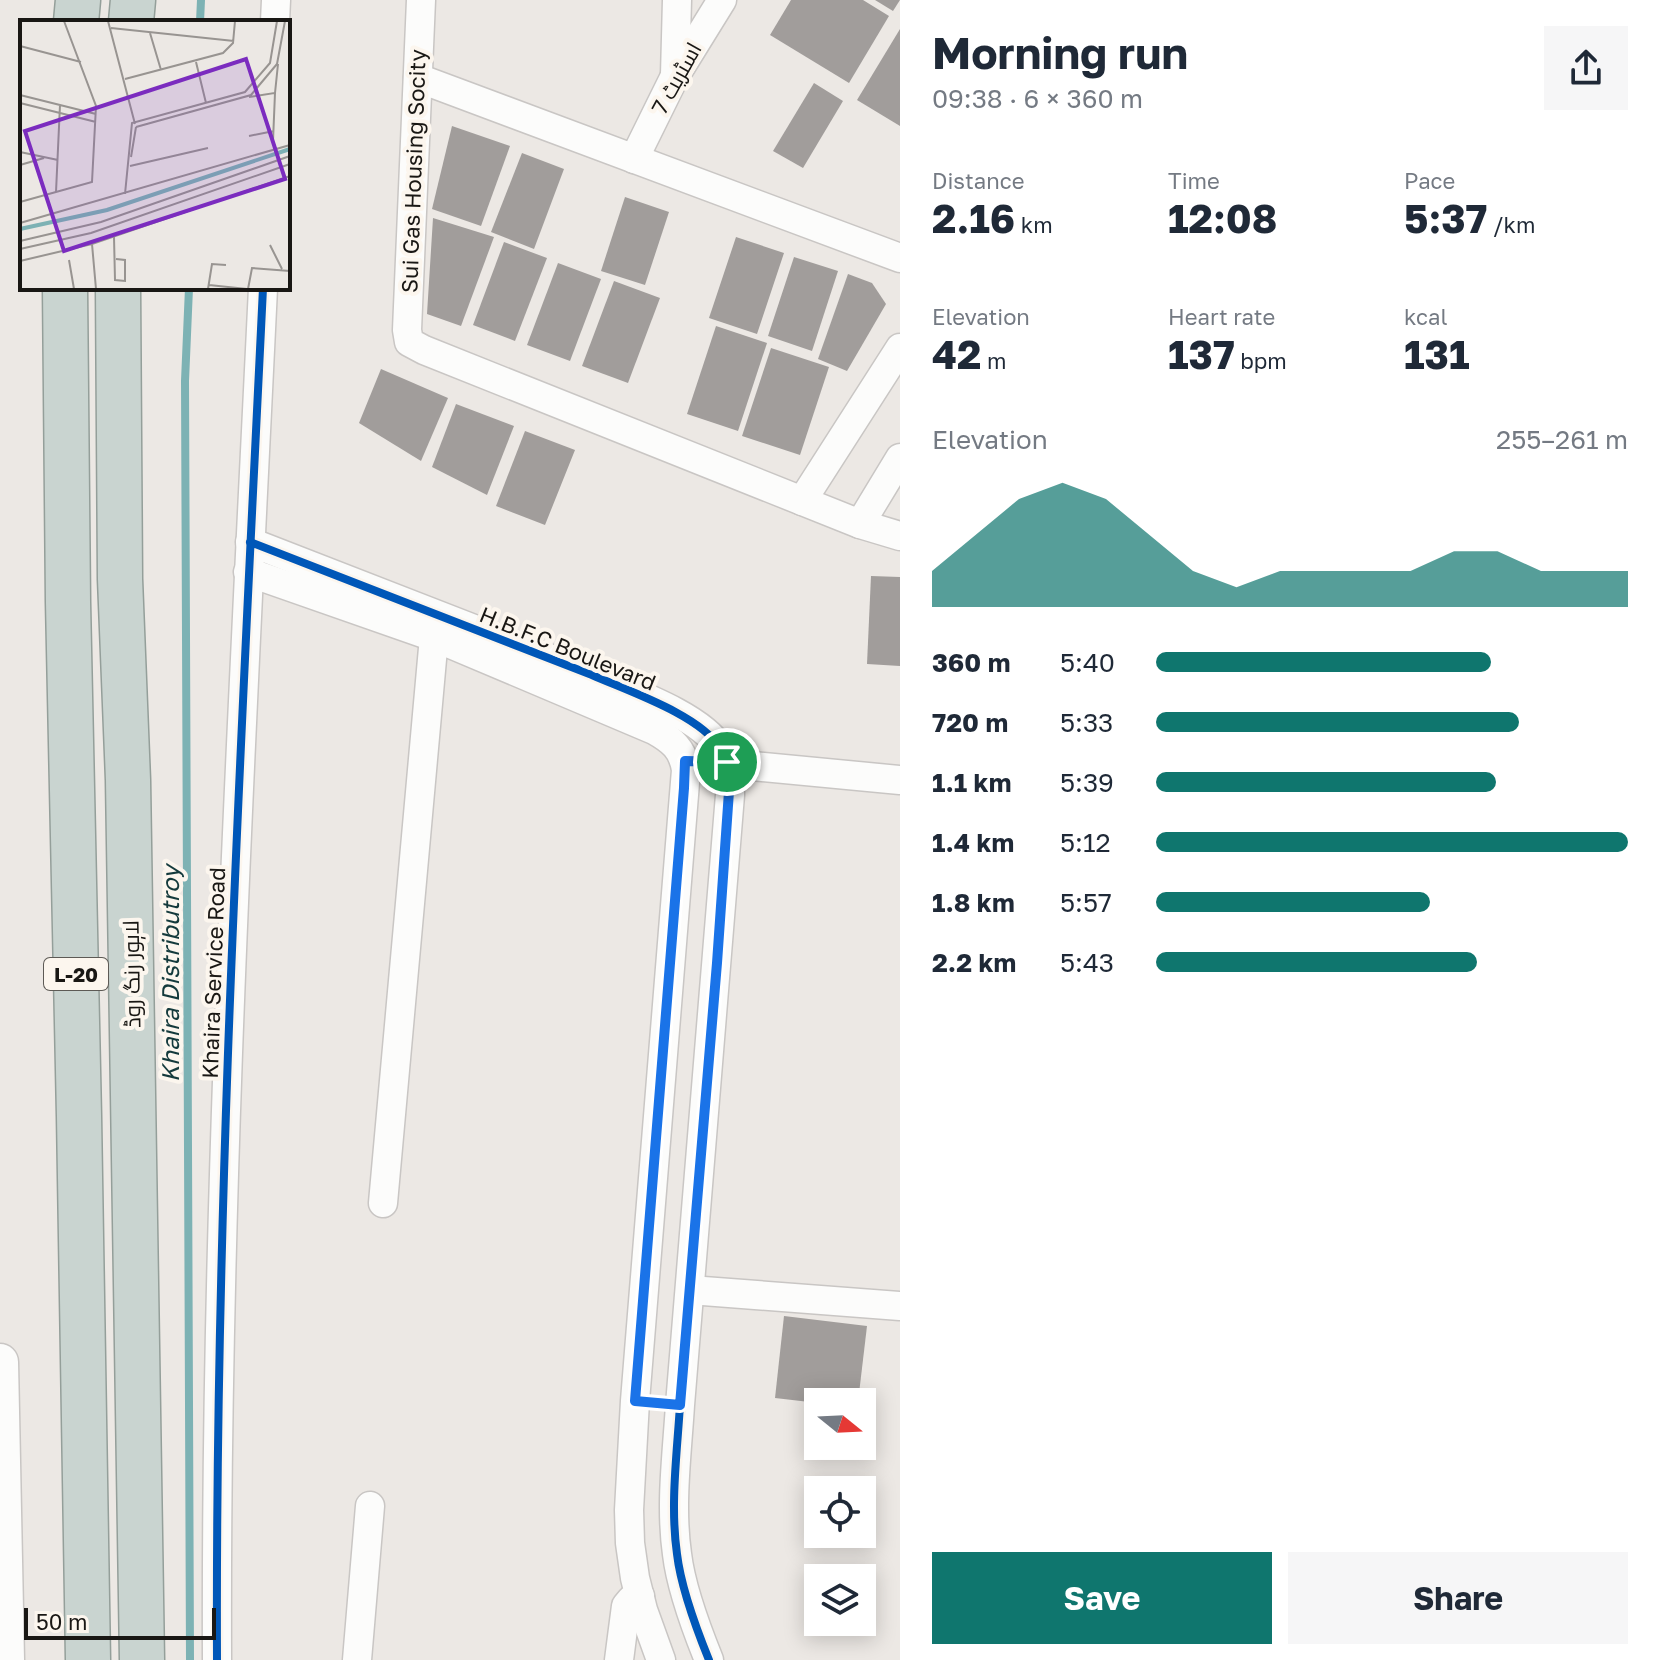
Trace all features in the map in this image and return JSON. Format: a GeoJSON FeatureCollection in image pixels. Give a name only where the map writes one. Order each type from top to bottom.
{"type":"FeatureCollection","features":[{"type":"Feature","properties":{"kind":"highway"},"geometry":{"type":"LineString","coordinates":[[76,20],[78,0]]}},
{"type":"Feature","properties":{"kind":"highway"},"geometry":{"type":"LineString","coordinates":[[131,20],[133,0]]}},
{"type":"Feature","properties":{"kind":"highway","name":"L-20"},"geometry":{"type":"LineString","coordinates":[[65,290],[88,1660]]}},
{"type":"Feature","properties":{"kind":"highway","name":"لاہور رنگ روڈ"},"geometry":{"type":"LineString","coordinates":[[118,290],[120,579],[128,780],[142,1660]]}},
{"type":"Feature","properties":{"kind":"street"},"geometry":{"type":"LineString","coordinates":[[275,20],[276,0]]}},
{"type":"Feature","properties":{"kind":"street","name":"Sui Gas Housing Socity"},"geometry":{"type":"LineString","coordinates":[[421,0],[407,315],[409,342],[802,501]]}},
{"type":"Feature","properties":{"kind":"street"},"geometry":{"type":"LineString","coordinates":[[675,76],[677,0]]}},
{"type":"Feature","properties":{"kind":"street","name":"اسٹریٹ 7"},"geometry":{"type":"LineString","coordinates":[[634,159],[675,76],[722,0]]}},
{"type":"Feature","properties":{"kind":"street"},"geometry":{"type":"LineString","coordinates":[[418,78],[900,258]]}},
{"type":"Feature","properties":{"kind":"street","name":"Khaira Service Road"},"geometry":{"type":"LineString","coordinates":[[217,1660],[216,1542],[224,1145],[263,290]]}},
{"type":"Feature","properties":{"kind":"street"},"geometry":{"type":"LineString","coordinates":[[900,348],[802,501],[900,536]]}},
{"type":"Feature","properties":{"kind":"street"},"geometry":{"type":"LineString","coordinates":[[860,524],[900,458]]}},
{"type":"Feature","properties":{"kind":"street","name":"H.B.F.C Boulevard"},"geometry":{"type":"LineString","coordinates":[[250,542],[592,675],[648,700],[703,729],[718,745],[727,762]]}},
{"type":"Feature","properties":{"kind":"street","name":"H.B.F.C Boulevard"},"geometry":{"type":"LineString","coordinates":[[248,572],[434,637],[654,730],[677,746],[685,761]]}},
{"type":"Feature","properties":{"kind":"street"},"geometry":{"type":"LineString","coordinates":[[383,1203],[434,637]]}},
{"type":"Feature","properties":{"kind":"street"},"geometry":{"type":"LineString","coordinates":[[661,1660],[640,1596],[632,1561],[629,1526],[635,1401],[685,761],[727,762],[900,780]]}},
{"type":"Feature","properties":{"kind":"street"},"geometry":{"type":"LineString","coordinates":[[709,1660],[682,1580],[677,1555],[675,1501],[680,1405],[729,811],[727,762]]}},
{"type":"Feature","properties":{"kind":"street"},"geometry":{"type":"LineString","coordinates":[[690,1290],[900,1306]]}},
{"type":"Feature","properties":{"kind":"street"},"geometry":{"type":"LineString","coordinates":[[0,1362],[6,1660]]}},
{"type":"Feature","properties":{"kind":"street"},"geometry":{"type":"LineString","coordinates":[[635,1401],[680,1405]]}},
{"type":"Feature","properties":{"kind":"street"},"geometry":{"type":"LineString","coordinates":[[357,1660],[370,1506]]}},
{"type":"Feature","properties":{"kind":"street"},"geometry":{"type":"LineString","coordinates":[[619,1660],[626,1606],[640,1596]]}},
{"type":"Feature","properties":{"kind":"building"},"geometry":{"type":"Polygon","coordinates":[[[791,0],[863,0],[889,16],[849,83],[770,35],[791,0]]]}},
{"type":"Feature","properties":{"kind":"building"},"geometry":{"type":"Polygon","coordinates":[[[875,0],[900,0],[893,11],[875,0]]]}},
{"type":"Feature","properties":{"kind":"building"},"geometry":{"type":"Polygon","coordinates":[[[900,29],[900,126],[857,100],[900,29]]]}},
{"type":"Feature","properties":{"kind":"building"},"geometry":{"type":"Polygon","coordinates":[[[814,83],[843,101],[803,168],[773,151],[814,83]]]}},
{"type":"Feature","properties":{"kind":"building"},"geometry":{"type":"Polygon","coordinates":[[[452,126],[510,146],[481,226],[432,209],[452,126]]]}},
{"type":"Feature","properties":{"kind":"building"},"geometry":{"type":"Polygon","coordinates":[[[522,153],[564,169],[534,249],[491,232],[522,153]]]}},
{"type":"Feature","properties":{"kind":"building"},"geometry":{"type":"Polygon","coordinates":[[[625,197],[669,212],[645,285],[601,271],[625,197]]]}},
{"type":"Feature","properties":{"kind":"building"},"geometry":{"type":"Polygon","coordinates":[[[433,218],[494,237],[461,326],[427,314],[433,218]]]}},
{"type":"Feature","properties":{"kind":"building"},"geometry":{"type":"Polygon","coordinates":[[[736,237],[784,253],[757,334],[709,318],[736,237]]]}},
{"type":"Feature","properties":{"kind":"building"},"geometry":{"type":"Polygon","coordinates":[[[504,242],[547,258],[515,341],[473,325],[504,242]]]}},
{"type":"Feature","properties":{"kind":"building"},"geometry":{"type":"Polygon","coordinates":[[[794,257],[838,271],[812,351],[768,336],[794,257]]]}},
{"type":"Feature","properties":{"kind":"building"},"geometry":{"type":"Polygon","coordinates":[[[558,263],[601,279],[570,361],[527,345],[558,263]]]}},
{"type":"Feature","properties":{"kind":"building"},"geometry":{"type":"Polygon","coordinates":[[[848,274],[872,283],[886,304],[847,371],[818,359],[848,274]]]}},
{"type":"Feature","properties":{"kind":"building"},"geometry":{"type":"Polygon","coordinates":[[[614,281],[660,298],[628,383],[582,366],[614,281]]]}},
{"type":"Feature","properties":{"kind":"building"},"geometry":{"type":"Polygon","coordinates":[[[716,326],[767,343],[738,431],[687,414],[716,326]]]}},
{"type":"Feature","properties":{"kind":"building"},"geometry":{"type":"Polygon","coordinates":[[[771,348],[829,367],[800,455],[742,436],[771,348]]]}},
{"type":"Feature","properties":{"kind":"building"},"geometry":{"type":"Polygon","coordinates":[[[381,369],[448,398],[421,461],[359,423],[381,369]]]}},
{"type":"Feature","properties":{"kind":"building"},"geometry":{"type":"Polygon","coordinates":[[[456,404],[514,426],[487,495],[432,467],[456,404]]]}},
{"type":"Feature","properties":{"kind":"building"},"geometry":{"type":"Polygon","coordinates":[[[525,431],[575,450],[545,525],[496,506],[525,431]]]}},
{"type":"Feature","properties":{"kind":"building"},"geometry":{"type":"Polygon","coordinates":[[[871,576],[900,577],[900,666],[867,664],[871,576]]]}},
{"type":"Feature","properties":{"kind":"building"},"geometry":{"type":"Polygon","coordinates":[[[784,1316],[867,1326],[860,1388],[804,1388],[804,1401],[775,1398],[784,1316]]]}},
{"type":"Feature","properties":{"kind":"waterway","name":"Khaira Distributroy"},"geometry":{"type":"LineString","coordinates":[[200,20],[201,0]]}},
{"type":"Feature","properties":{"kind":"waterway","name":"Khaira Distributroy"},"geometry":{"type":"LineString","coordinates":[[189,290],[185,381],[190,1660]]}},
{"type":"Feature","properties":{"kind":"cycle path"},"geometry":{"type":"LineString","coordinates":[[217,1660],[225,1145],[263,290]]}},
{"type":"Feature","properties":{"kind":"cycle path"},"geometry":{"type":"LineString","coordinates":[[250,542],[643,696],[697,725],[720,748],[725,759],[730,795],[674,1498],[675,1536],[682,1580],[709,1660]]}},
{"type":"Feature","properties":{"kind":"route"},"geometry":{"type":"LineString","coordinates":[[685,761],[727,762],[730,795],[680,1405],[635,1401],[685,761]]}}]}
